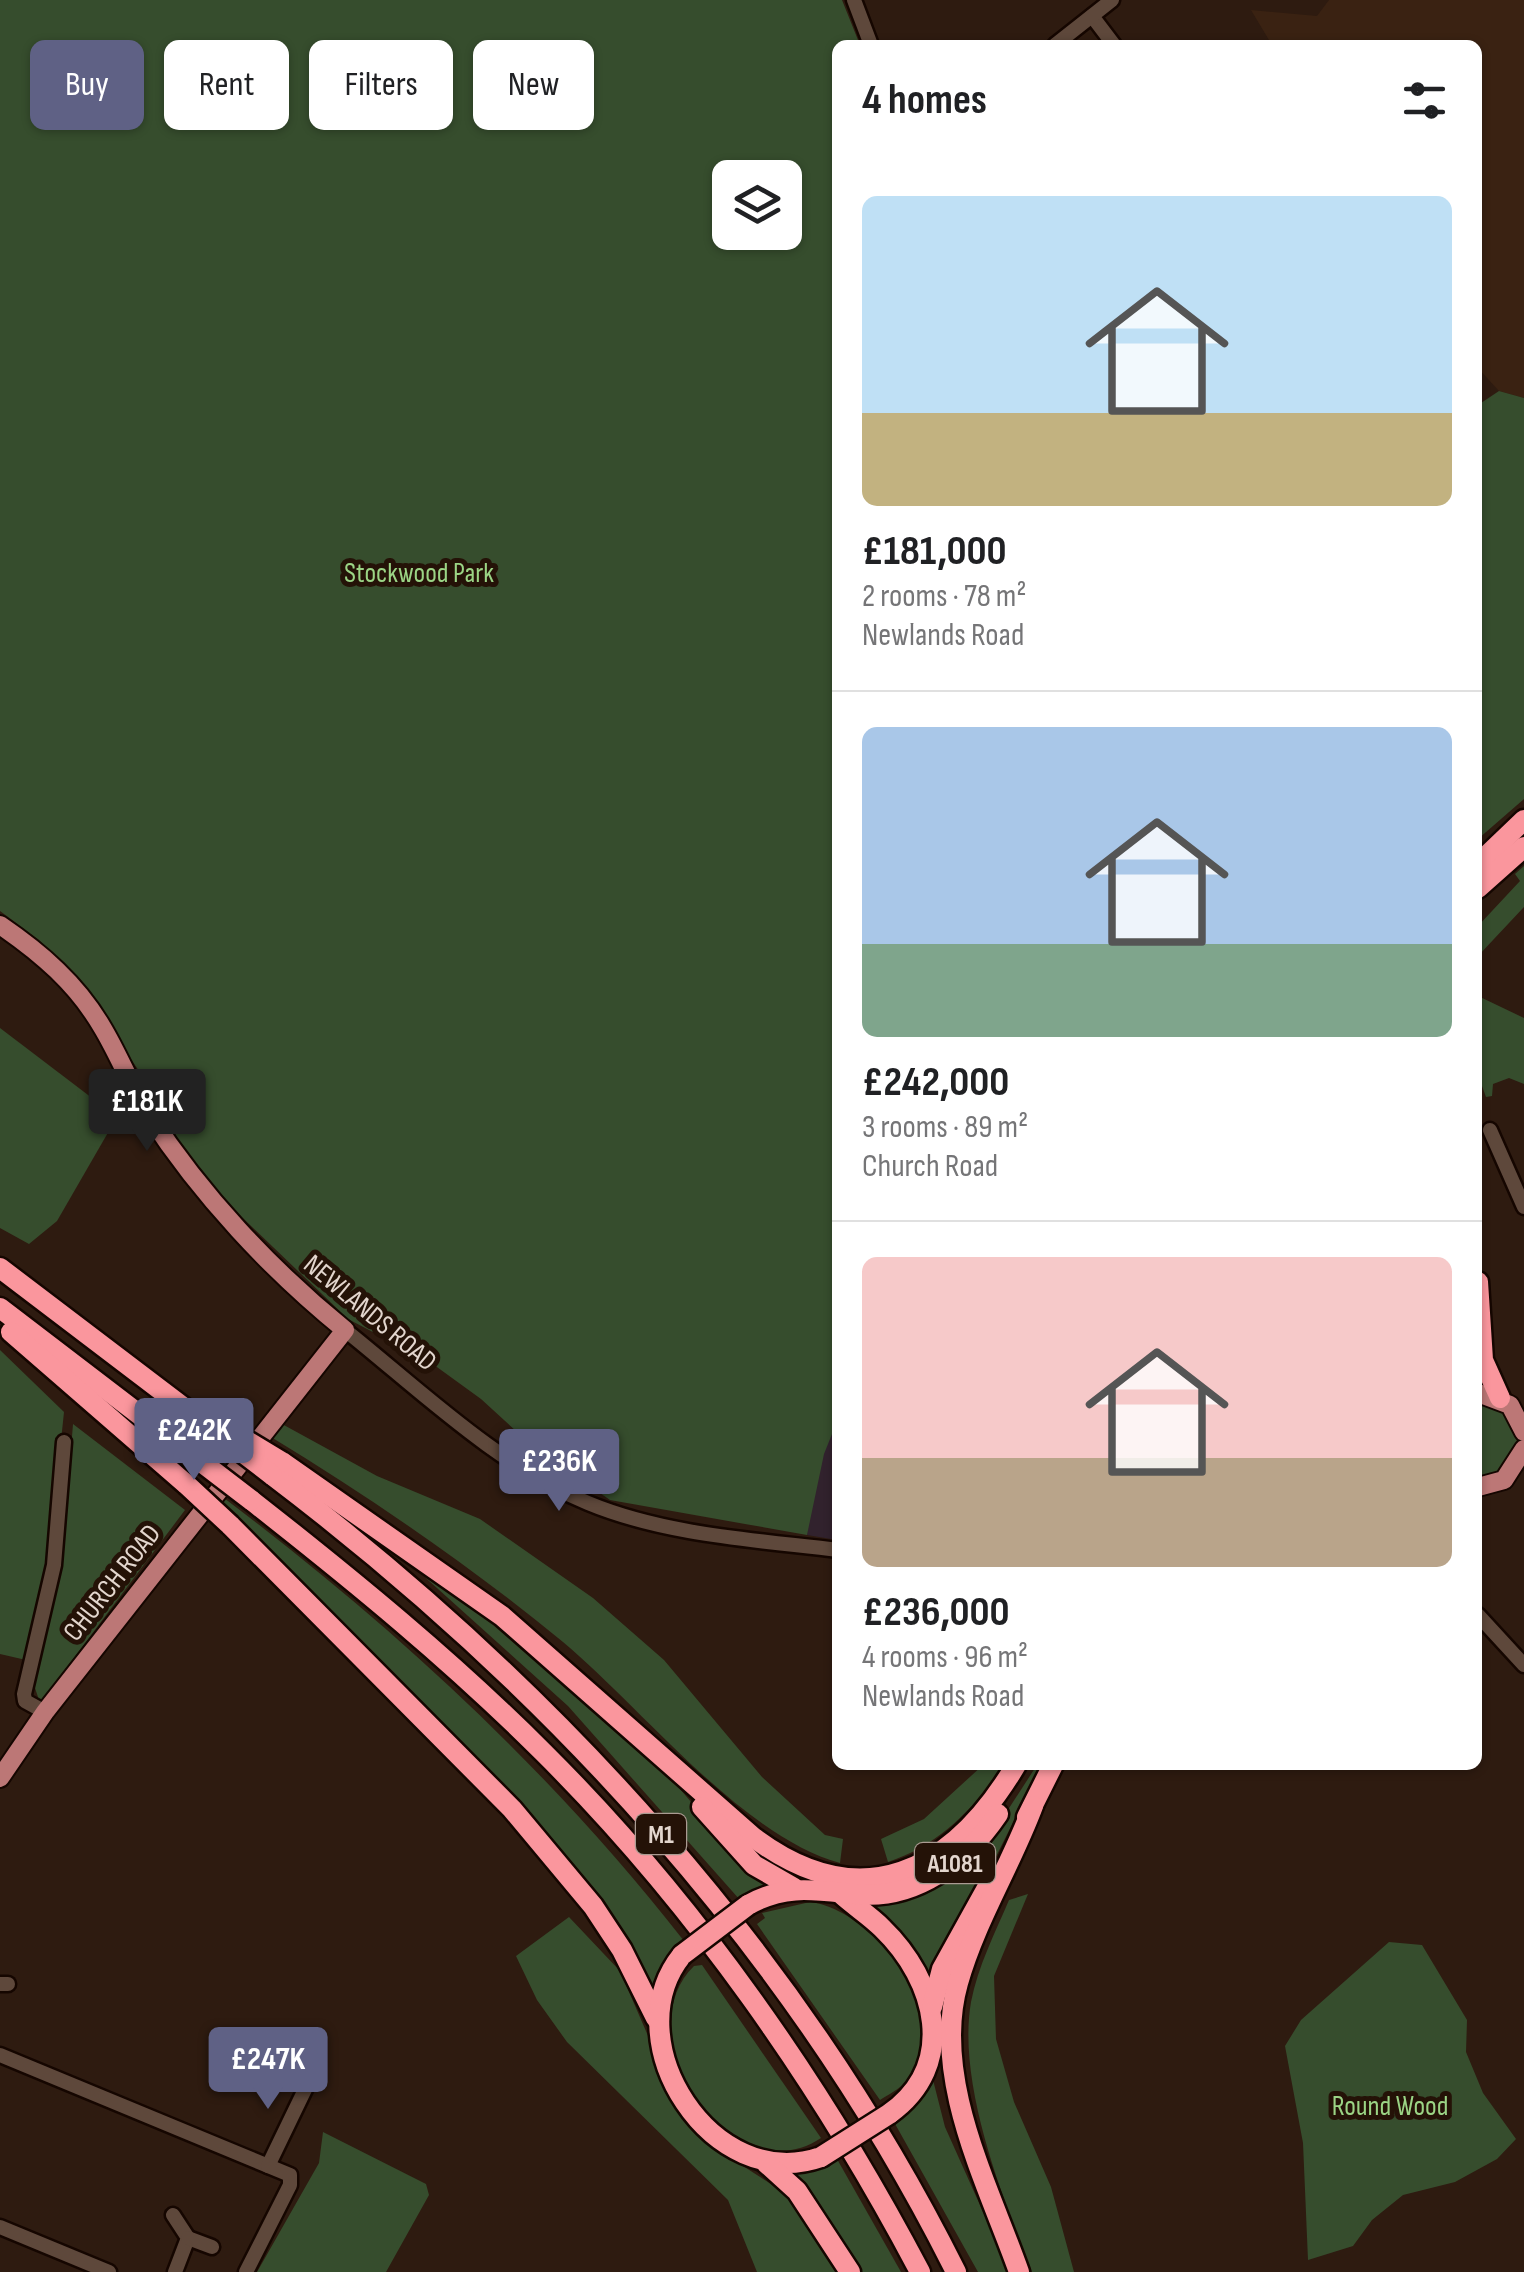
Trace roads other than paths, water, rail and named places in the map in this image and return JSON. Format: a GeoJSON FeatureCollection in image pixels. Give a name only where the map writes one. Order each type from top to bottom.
{"type":"FeatureCollection","features":[{"type":"Feature","properties":{"kind":"highway"},"geometry":{"type":"LineString","coordinates":[[1482,849],[1524,819]]}},
{"type":"Feature","properties":{"kind":"highway"},"geometry":{"type":"LineString","coordinates":[[1487,868],[1524,819]]}},
{"type":"Feature","properties":{"kind":"highway"},"geometry":{"type":"LineString","coordinates":[[1487,868],[1524,848]]}},
{"type":"Feature","properties":{"kind":"highway"},"geometry":{"type":"LineString","coordinates":[[0,1268],[277,1469],[502,1616],[770,1850],[818,1872],[844,1878],[880,1878],[933,1859],[977,1821],[1013,1770]]}},
{"type":"Feature","properties":{"kind":"highway","name":"M1"},"geometry":{"type":"LineString","coordinates":[[0,1308],[361,1586],[472,1684],[612,1827],[747,1994],[834,2124],[920,2272]]}},
{"type":"Feature","properties":{"kind":"highway"},"geometry":{"type":"LineString","coordinates":[[0,1323],[230,1526],[512,1809],[593,1906],[622,1950],[656,2018],[666,2065],[690,2108],[726,2144],[764,2162],[797,2191],[850,2272]]}},
{"type":"Feature","properties":{"kind":"highway"},"geometry":{"type":"LineString","coordinates":[[1482,1344],[1483,1360],[1500,1398]]}},
{"type":"Feature","properties":{"kind":"highway","name":"M1"},"geometry":{"type":"LineString","coordinates":[[277,1469],[493,1659],[628,1795],[713,1895],[834,2063],[896,2160],[956,2272]]}},
{"type":"Feature","properties":{"kind":"highway"},"geometry":{"type":"LineString","coordinates":[[646,1742],[745,1857],[794,1888]]}},
{"type":"Feature","properties":{"kind":"highway","name":"A1081"},"geometry":{"type":"LineString","coordinates":[[839,1892],[880,1894],[938,1875],[988,1828],[1025,1770]]}},
{"type":"Feature","properties":{"kind":"highway","name":"A1081"},"geometry":{"type":"LineString","coordinates":[[932,2007],[942,1969],[1050,1770]]}},
{"type":"Feature","properties":{"kind":"highway"},"geometry":{"type":"LineString","coordinates":[[1019,2272],[958,2089],[953,2012],[964,1964],[1033,1806]]}},
{"type":"Feature","properties":{"kind":"highway"},"geometry":{"type":"LineString","coordinates":[[656,2018],[664,1981],[682,1955],[748,1905],[794,1888],[839,1892],[894,1941],[932,2007],[934,2046],[967,2161],[1019,2272]]}},
{"type":"Feature","properties":{"kind":"highway"},"geometry":{"type":"LineString","coordinates":[[764,2162],[791,2164],[821,2157],[889,2114],[922,2082],[934,2046]]}},
{"type":"Feature","properties":{"kind":"main road","name":"NEWLANDS ROAD"},"geometry":{"type":"LineString","coordinates":[[0,926],[42,956],[74,988],[104,1029],[148,1112],[174,1151],[278,1270],[344,1330]]}},
{"type":"Feature","properties":{"kind":"main road","name":"CHURCH ROAD"},"geometry":{"type":"LineString","coordinates":[[0,1778],[45,1712],[344,1330]]}},
{"type":"Feature","properties":{"kind":"main road"},"geometry":{"type":"LineString","coordinates":[[1482,1395],[1500,1398],[1517,1414],[1524,1432]]}},
{"type":"Feature","properties":{"kind":"main road"},"geometry":{"type":"LineString","coordinates":[[1504,1480],[1514,1471],[1524,1449]]}},
{"type":"Feature","properties":{"kind":"main road"},"geometry":{"type":"LineString","coordinates":[[1482,1486],[1524,1480]]}},
{"type":"Feature","properties":{"kind":"street"},"geometry":{"type":"LineString","coordinates":[[854,0],[869,40]]}},
{"type":"Feature","properties":{"kind":"street"},"geometry":{"type":"LineString","coordinates":[[1061,40],[1112,0]]}},
{"type":"Feature","properties":{"kind":"street"},"geometry":{"type":"LineString","coordinates":[[1092,16],[1110,40]]}},
{"type":"Feature","properties":{"kind":"street"},"geometry":{"type":"LineString","coordinates":[[1490,1130],[1524,1206]]}},
{"type":"Feature","properties":{"kind":"street","name":"NEWLANDS ROAD"},"geometry":{"type":"LineString","coordinates":[[344,1330],[506,1455],[584,1502],[664,1525],[832,1549]]}},
{"type":"Feature","properties":{"kind":"street"},"geometry":{"type":"LineString","coordinates":[[45,1712],[25,1700],[24,1694],[54,1565],[64,1442]]}},
{"type":"Feature","properties":{"kind":"street"},"geometry":{"type":"LineString","coordinates":[[1482,1619],[1524,1665]]}},
{"type":"Feature","properties":{"kind":"street"},"geometry":{"type":"LineString","coordinates":[[0,2056],[268,2166],[292,2180],[246,2272]]}},
{"type":"Feature","properties":{"kind":"street"},"geometry":{"type":"LineString","coordinates":[[268,2166],[311,2078]]}},
{"type":"Feature","properties":{"kind":"street"},"geometry":{"type":"LineString","coordinates":[[172,2216],[188,2238],[212,2246]]}},
{"type":"Feature","properties":{"kind":"street"},"geometry":{"type":"LineString","coordinates":[[0,2227],[109,2272]]}},
{"type":"Feature","properties":{"kind":"street"},"geometry":{"type":"LineString","coordinates":[[175,2272],[188,2238]]}},
{"type":"Feature","properties":{"kind":"park label","name":"Stockwood Park"},"geometry":{"type":"Point","coordinates":[419,572]}},
{"type":"Feature","properties":{"kind":"park label","name":"Round Wood"},"geometry":{"type":"Point","coordinates":[1390,2105]}}]}
